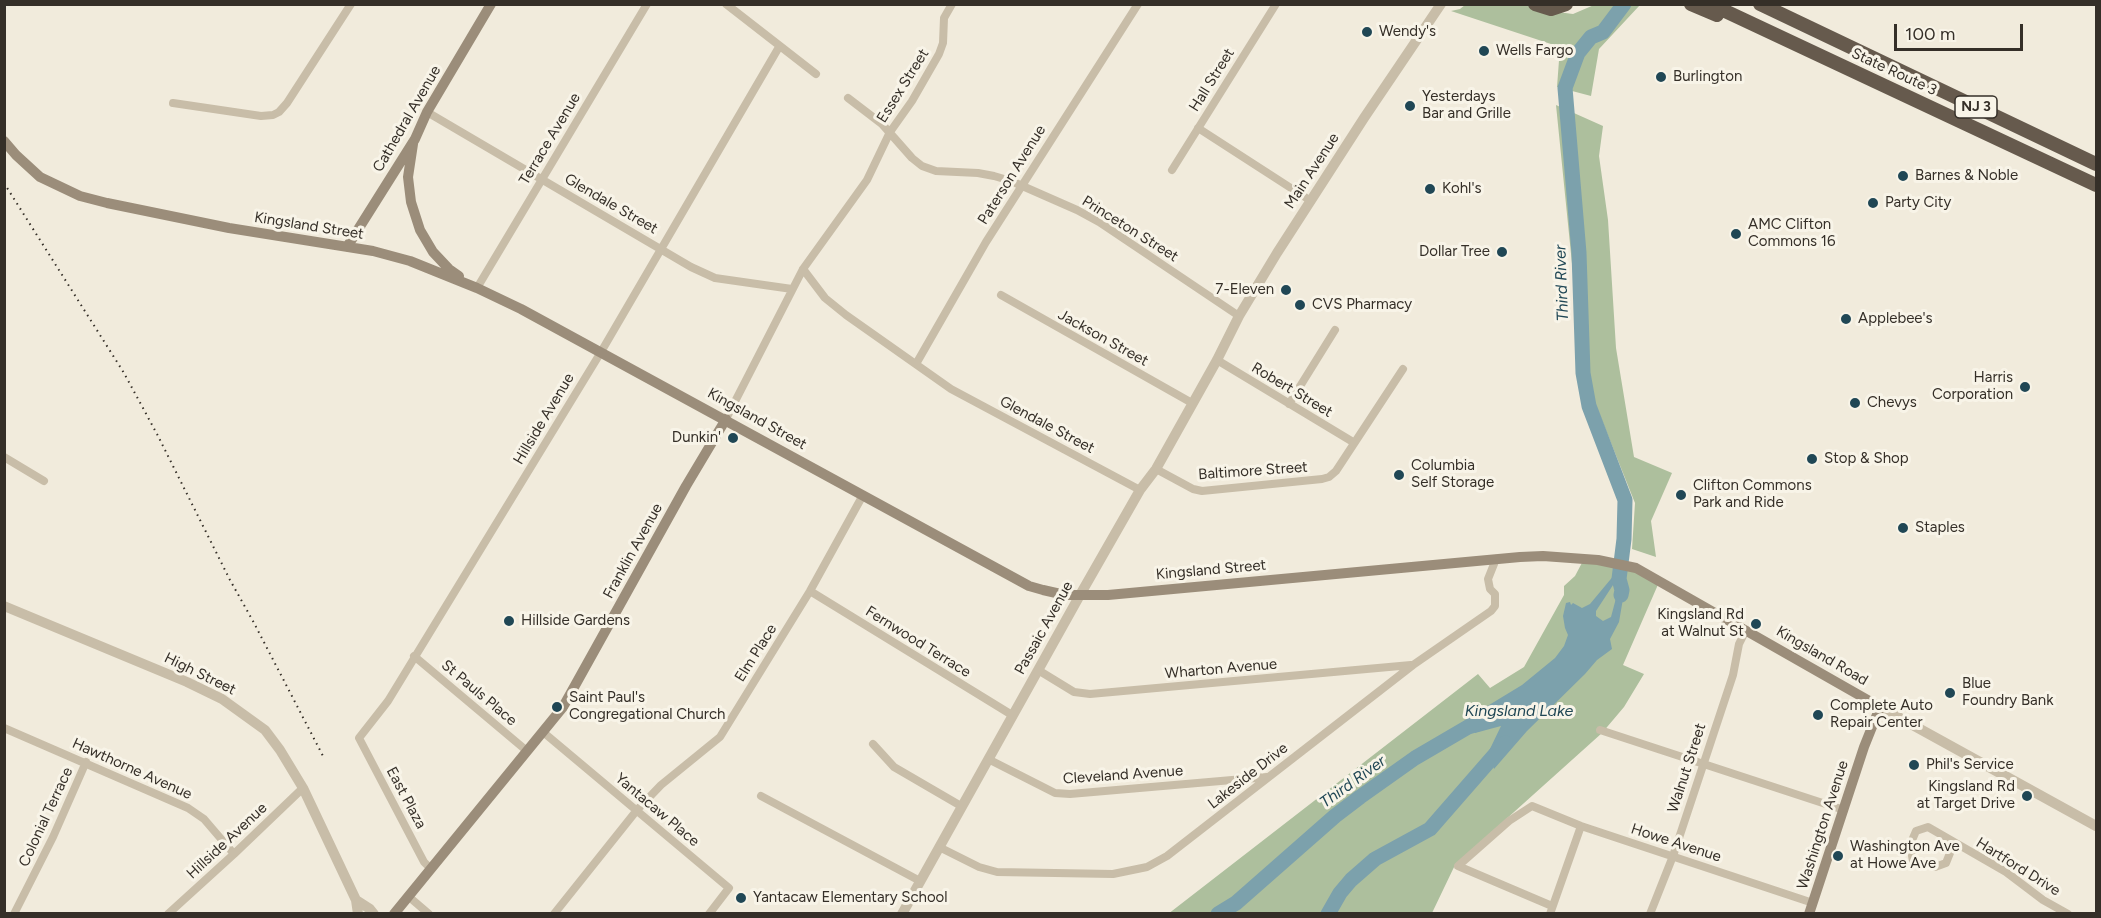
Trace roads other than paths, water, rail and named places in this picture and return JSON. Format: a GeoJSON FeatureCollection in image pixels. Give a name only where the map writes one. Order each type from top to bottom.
{"type":"FeatureCollection","features":[{"type":"Feature","properties":{"kind":"highway"},"geometry":{"type":"LineString","coordinates":[[1535,4],[1555,7],[1566,4]]}},
{"type":"Feature","properties":{"kind":"highway"},"geometry":{"type":"LineString","coordinates":[[1691,4],[1864,76]]}},
{"type":"Feature","properties":{"kind":"highway","name":"State Route 3"},"geometry":{"type":"LineString","coordinates":[[1710,4],[2097,185]]}},
{"type":"Feature","properties":{"kind":"highway","name":"State Route 3"},"geometry":{"type":"LineString","coordinates":[[1760,4],[2097,164]]}},
{"type":"Feature","properties":{"kind":"main road","name":"Cathedral Avenue"},"geometry":{"type":"LineString","coordinates":[[347,247],[415,139],[427,112],[491,4]]}},
{"type":"Feature","properties":{"kind":"main road"},"geometry":{"type":"LineString","coordinates":[[415,139],[408,177],[411,202],[420,230],[433,252],[449,269],[477,288]]}},
{"type":"Feature","properties":{"kind":"main road","name":"Kingsland Street"},"geometry":{"type":"LineString","coordinates":[[4,141],[16,156],[40,177],[80,196],[229,228],[373,251],[410,261],[477,288],[521,309],[726,419],[1029,586],[1065,595],[1108,595],[1520,557]]}},
{"type":"Feature","properties":{"kind":"main road","name":"Franklin Avenue"},"geometry":{"type":"LineString","coordinates":[[394,914],[563,707],[686,486],[726,419]]}},
{"type":"Feature","properties":{"kind":"main road","name":"Kingsland Road"},"geometry":{"type":"LineString","coordinates":[[1520,557],[1554,557],[1628,566],[1660,580],[1880,707]]}},
{"type":"Feature","properties":{"kind":"main road","name":"Washington Avenue"},"geometry":{"type":"LineString","coordinates":[[1811,908],[1864,747],[1880,707]]}},
{"type":"Feature","properties":{"kind":"street"},"geometry":{"type":"LineString","coordinates":[[173,103],[261,116],[279,112],[351,4]]}},
{"type":"Feature","properties":{"kind":"street","name":"Terrace Avenue"},"geometry":{"type":"LineString","coordinates":[[477,288],[647,4]]}},
{"type":"Feature","properties":{"kind":"street"},"geometry":{"type":"LineString","coordinates":[[726,4],[816,74]]}},
{"type":"Feature","properties":{"kind":"street","name":"Essex Street"},"geometry":{"type":"LineString","coordinates":[[867,180],[890,132],[912,101],[939,54],[943,43],[944,18],[952,4]]}},
{"type":"Feature","properties":{"kind":"street","name":"Paterson Avenue"},"geometry":{"type":"LineString","coordinates":[[916,364],[1021,185],[1138,4]]}},
{"type":"Feature","properties":{"kind":"street","name":"Hall Street"},"geometry":{"type":"LineString","coordinates":[[1172,170],[1276,4]]}},
{"type":"Feature","properties":{"kind":"street","name":"Main Avenue"},"geometry":{"type":"LineString","coordinates":[[1217,360],[1239,316],[1311,201],[1441,4]]}},
{"type":"Feature","properties":{"kind":"street","name":"Hillside Avenue"},"geometry":{"type":"LineString","coordinates":[[359,738],[388,701],[601,352],[779,47]]}},
{"type":"Feature","properties":{"kind":"street","name":"Princeton Street"},"geometry":{"type":"LineString","coordinates":[[848,98],[890,132],[922,166],[936,171],[978,172],[994,176],[1021,185],[1077,210],[1099,222],[1239,316]]}},
{"type":"Feature","properties":{"kind":"street","name":"Glendale Street"},"geometry":{"type":"LineString","coordinates":[[427,112],[660,249],[715,278],[792,289]]}},
{"type":"Feature","properties":{"kind":"street"},"geometry":{"type":"LineString","coordinates":[[1198,128],[1311,201]]}},
{"type":"Feature","properties":{"kind":"street","name":"Franklin Avenue"},"geometry":{"type":"LineString","coordinates":[[726,419],[803,269],[867,180]]}},
{"type":"Feature","properties":{"kind":"street","name":"Glendale Street"},"geometry":{"type":"LineString","coordinates":[[803,269],[825,298],[951,389],[1140,490]]}},
{"type":"Feature","properties":{"kind":"street","name":"Jackson Street"},"geometry":{"type":"LineString","coordinates":[[1001,295],[1192,404]]}},
{"type":"Feature","properties":{"kind":"street"},"geometry":{"type":"LineString","coordinates":[[1289,404],[1335,330]]}},
{"type":"Feature","properties":{"kind":"street","name":"Passaic Avenue"},"geometry":{"type":"LineString","coordinates":[[902,914],[1080,595],[1140,490],[1156,469],[1217,360]]}},
{"type":"Feature","properties":{"kind":"street","name":"Robert Street"},"geometry":{"type":"LineString","coordinates":[[1217,360],[1353,442]]}},
{"type":"Feature","properties":{"kind":"street"},"geometry":{"type":"LineString","coordinates":[[1353,442],[1403,369]]}},
{"type":"Feature","properties":{"kind":"street","name":"Baltimore Street"},"geometry":{"type":"LineString","coordinates":[[1156,469],[1193,489],[1202,491],[1322,479],[1336,471],[1353,442]]}},
{"type":"Feature","properties":{"kind":"street"},"geometry":{"type":"LineString","coordinates":[[4,458],[44,480]]}},
{"type":"Feature","properties":{"kind":"street","name":"Elm Place"},"geometry":{"type":"LineString","coordinates":[[554,914],[637,810],[661,785],[720,737],[810,591],[863,495]]}},
{"type":"Feature","properties":{"kind":"street","name":"Lakeside Drive"},"geometry":{"type":"LineString","coordinates":[[939,846],[979,867],[997,872],[1113,874],[1147,867],[1167,856],[1413,665],[1491,611],[1495,606],[1495,594],[1490,589],[1488,579],[1496,559]]}},
{"type":"Feature","properties":{"kind":"street","name":"Fernwood Terrace"},"geometry":{"type":"LineString","coordinates":[[810,591],[1012,715]]}},
{"type":"Feature","properties":{"kind":"street","name":"High Street"},"geometry":{"type":"LineString","coordinates":[[5,608],[187,682],[222,699],[265,730],[303,788],[356,900],[358,914]]}},
{"type":"Feature","properties":{"kind":"street","name":"Walnut Street"},"geometry":{"type":"LineString","coordinates":[[1650,914],[1673,856],[1733,675],[1737,649],[1746,630]]}},
{"type":"Feature","properties":{"kind":"street","name":"St Pauls Place"},"geometry":{"type":"LineString","coordinates":[[414,656],[527,751]]}},
{"type":"Feature","properties":{"kind":"street","name":"Wharton Avenue"},"geometry":{"type":"LineString","coordinates":[[1038,670],[1074,692],[1090,694],[1413,665]]}},
{"type":"Feature","properties":{"kind":"street","name":"Kingsland Road"},"geometry":{"type":"LineString","coordinates":[[1880,707],[2097,825]]}},
{"type":"Feature","properties":{"kind":"street","name":"Hawthorne Avenue"},"geometry":{"type":"LineString","coordinates":[[4,728],[188,808],[204,819],[234,854]]}},
{"type":"Feature","properties":{"kind":"street"},"geometry":{"type":"LineString","coordinates":[[1600,730],[1844,810]]}},
{"type":"Feature","properties":{"kind":"street","name":"Yantacaw Place"},"geometry":{"type":"LineString","coordinates":[[543,732],[729,888],[709,914]]}},
{"type":"Feature","properties":{"kind":"street","name":"East Plaza"},"geometry":{"type":"LineString","coordinates":[[359,738],[424,862],[431,869]]}},
{"type":"Feature","properties":{"kind":"street"},"geometry":{"type":"LineString","coordinates":[[873,744],[894,767],[961,806]]}},
{"type":"Feature","properties":{"kind":"street","name":"Cleveland Avenue"},"geometry":{"type":"LineString","coordinates":[[988,759],[1055,793],[1070,794],[1269,777]]}},
{"type":"Feature","properties":{"kind":"street","name":"Colonial Terrace"},"geometry":{"type":"LineString","coordinates":[[14,914],[53,837],[86,762]]}},
{"type":"Feature","properties":{"kind":"street","name":"Hillside Avenue"},"geometry":{"type":"LineString","coordinates":[[168,914],[303,788]]}},
{"type":"Feature","properties":{"kind":"street"},"geometry":{"type":"LineString","coordinates":[[761,796],[920,881]]}},
{"type":"Feature","properties":{"kind":"street","name":"Howe Avenue"},"geometry":{"type":"LineString","coordinates":[[1551,910],[1458,866],[1509,820],[1532,806],[1581,826],[1673,856],[1811,908]]}},
{"type":"Feature","properties":{"kind":"street"},"geometry":{"type":"LineString","coordinates":[[1551,910],[1581,826]]}},
{"type":"Feature","properties":{"kind":"street"},"geometry":{"type":"LineString","coordinates":[[1929,827],[1954,843],[1946,863],[1935,867],[1913,861],[1910,845],[1916,831],[1929,827]]}},
{"type":"Feature","properties":{"kind":"street","name":"Hartford Drive"},"geometry":{"type":"LineString","coordinates":[[1954,843],[2006,872],[2043,900],[2068,914]]}},
{"type":"Feature","properties":{"kind":"street"},"geometry":{"type":"LineString","coordinates":[[408,896],[429,914]]}},
{"type":"Feature","properties":{"kind":"street","name":"High Street"},"geometry":{"type":"LineString","coordinates":[[356,900],[374,914]]}},
{"type":"Feature","properties":{"kind":"water","name":"Kingsland Lake"},"geometry":{"type":"Polygon","coordinates":[[[1615,574],[1623,576],[1625,587],[1619,622],[1610,639],[1612,649],[1597,660],[1527,731],[1494,769],[1489,751],[1501,726],[1475,733],[1466,719],[1522,685],[1555,658],[1564,646],[1568,635],[1563,616],[1566,603],[1570,602],[1571,605],[1573,603],[1582,608],[1590,604],[1615,574]],[[1613,585],[1596,611],[1596,616],[1603,621],[1611,617],[1617,589],[1613,585]]]}},
{"type":"Feature","properties":{"kind":"waterway","name":"Third River"},"geometry":{"type":"LineString","coordinates":[[1621,595],[1619,579],[1624,539],[1625,500],[1589,406],[1583,373],[1579,253],[1565,88],[1578,53],[1591,37],[1603,32],[1624,4]]}},
{"type":"Feature","properties":{"kind":"waterway","name":"Third River"},"geometry":{"type":"LineString","coordinates":[[1218,914],[1236,903],[1335,816],[1360,797],[1415,758],[1468,727],[1490,720]]}},
{"type":"Feature","properties":{"kind":"waterway","name":"Third River"},"geometry":{"type":"LineString","coordinates":[[1328,914],[1340,893],[1351,880],[1375,859],[1430,829],[1505,743]]}},
{"type":"Feature","properties":{"kind":"railway"},"geometry":{"type":"LineString","coordinates":[[4,183],[124,373],[323,756]]}},
{"type":"Feature","properties":{"kind":"place","name":"Wendy's"},"geometry":{"type":"Point","coordinates":[1367,32]}},
{"type":"Feature","properties":{"kind":"place","name":"Wells Fargo"},"geometry":{"type":"Point","coordinates":[1484,51]}},
{"type":"Feature","properties":{"kind":"place","name":"Burlington"},"geometry":{"type":"Point","coordinates":[1661,77]}},
{"type":"Feature","properties":{"kind":"place","name":"Yesterdays Bar and Grille"},"geometry":{"type":"Point","coordinates":[1410,106]}},
{"type":"Feature","properties":{"kind":"place","name":"Barnes & Noble"},"geometry":{"type":"Point","coordinates":[1903,176]}},
{"type":"Feature","properties":{"kind":"place","name":"Kohl's"},"geometry":{"type":"Point","coordinates":[1430,189]}},
{"type":"Feature","properties":{"kind":"place","name":"Party City"},"geometry":{"type":"Point","coordinates":[1873,203]}},
{"type":"Feature","properties":{"kind":"place","name":"AMC Clifton Commons 16"},"geometry":{"type":"Point","coordinates":[1736,234]}},
{"type":"Feature","properties":{"kind":"place","name":"Dollar Tree"},"geometry":{"type":"Point","coordinates":[1502,252]}},
{"type":"Feature","properties":{"kind":"place","name":"7-Eleven"},"geometry":{"type":"Point","coordinates":[1286,290]}},
{"type":"Feature","properties":{"kind":"place","name":"CVS Pharmacy"},"geometry":{"type":"Point","coordinates":[1300,305]}},
{"type":"Feature","properties":{"kind":"place","name":"Applebee's"},"geometry":{"type":"Point","coordinates":[1846,319]}},
{"type":"Feature","properties":{"kind":"place","name":"Harris Corporation"},"geometry":{"type":"Point","coordinates":[2025,387]}},
{"type":"Feature","properties":{"kind":"place","name":"Chevys"},"geometry":{"type":"Point","coordinates":[1855,403]}},
{"type":"Feature","properties":{"kind":"place","name":"Dunkin'"},"geometry":{"type":"Point","coordinates":[733,438]}},
{"type":"Feature","properties":{"kind":"place","name":"Stop & Shop"},"geometry":{"type":"Point","coordinates":[1812,459]}},
{"type":"Feature","properties":{"kind":"place","name":"Columbia Self Storage"},"geometry":{"type":"Point","coordinates":[1399,475]}},
{"type":"Feature","properties":{"kind":"place","name":"Clifton Commons Park and Ride"},"geometry":{"type":"Point","coordinates":[1681,495]}},
{"type":"Feature","properties":{"kind":"place","name":"Staples"},"geometry":{"type":"Point","coordinates":[1903,528]}},
{"type":"Feature","properties":{"kind":"place","name":"Hillside Gardens"},"geometry":{"type":"Point","coordinates":[509,621]}},
{"type":"Feature","properties":{"kind":"place","name":"Kingsland Rd at Walnut St"},"geometry":{"type":"Point","coordinates":[1756,624]}},
{"type":"Feature","properties":{"kind":"place","name":"Blue Foundry Bank"},"geometry":{"type":"Point","coordinates":[1950,693]}},
{"type":"Feature","properties":{"kind":"place","name":"Saint Paul's Congregational Church"},"geometry":{"type":"Point","coordinates":[557,707]}},
{"type":"Feature","properties":{"kind":"place","name":"Complete Auto Repair Center"},"geometry":{"type":"Point","coordinates":[1818,715]}},
{"type":"Feature","properties":{"kind":"place","name":"Phil's Service"},"geometry":{"type":"Point","coordinates":[1914,765]}},
{"type":"Feature","properties":{"kind":"place","name":"Kingsland Rd at Target Drive"},"geometry":{"type":"Point","coordinates":[2027,796]}},
{"type":"Feature","properties":{"kind":"place","name":"Washington Ave at Howe Ave"},"geometry":{"type":"Point","coordinates":[1838,856]}},
{"type":"Feature","properties":{"kind":"place","name":"Yantacaw Elementary School"},"geometry":{"type":"Point","coordinates":[741,898]}}]}
